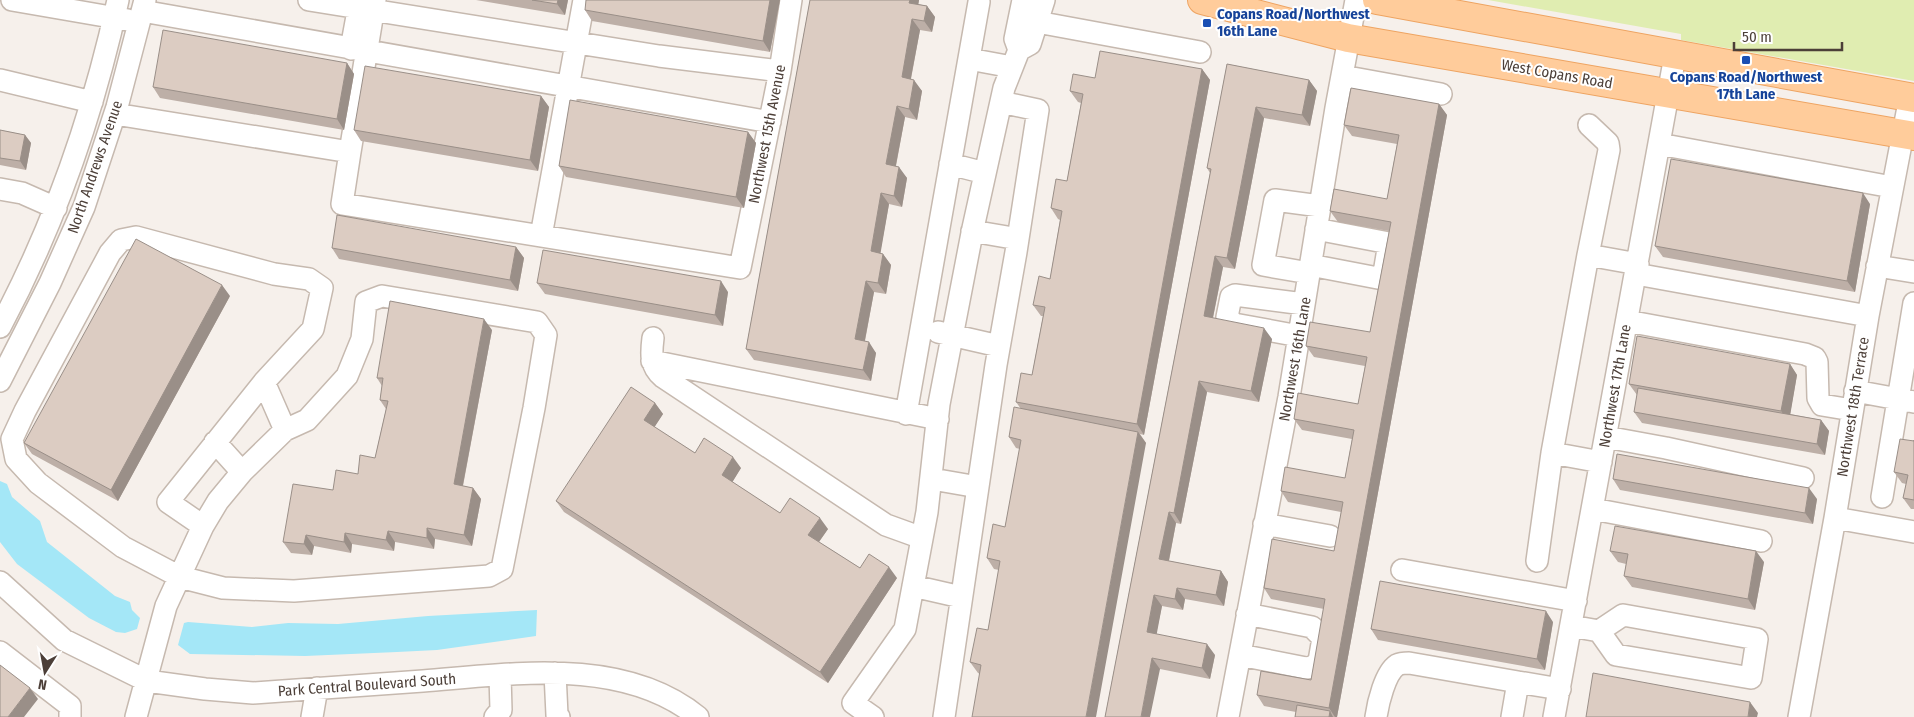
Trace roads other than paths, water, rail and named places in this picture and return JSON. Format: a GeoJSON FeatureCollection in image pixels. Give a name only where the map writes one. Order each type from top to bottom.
{"type":"FeatureCollection","features":[{"type":"Feature","properties":{"kind":"main road","name":"West Copans Road"},"geometry":{"type":"LineString","coordinates":[[1202,0],[1348,38],[1908,135]]}},
{"type":"Feature","properties":{"kind":"main road"},"geometry":{"type":"LineString","coordinates":[[1377,0],[1912,98]]}},
{"type":"Feature","properties":{"kind":"street"},"geometry":{"type":"LineString","coordinates":[[12,0],[142,11],[770,122]]}},
{"type":"Feature","properties":{"kind":"street"},"geometry":{"type":"LineString","coordinates":[[309,0],[367,4],[577,43],[659,56],[780,71]]}},
{"type":"Feature","properties":{"kind":"street"},"geometry":{"type":"LineString","coordinates":[[367,4],[359,50],[350,152],[342,204],[541,236],[584,0]]}},
{"type":"Feature","properties":{"kind":"street","name":"Northwest 15th Avenue"},"geometry":{"type":"LineString","coordinates":[[541,236],[740,268],[780,71],[791,0]]}},
{"type":"Feature","properties":{"kind":"street"},"geometry":{"type":"LineString","coordinates":[[873,717],[852,703],[905,629],[932,479],[939,404],[972,231],[1001,102],[1015,58],[1015,40],[1023,0]]}},
{"type":"Feature","properties":{"kind":"street"},"geometry":{"type":"LineString","coordinates":[[969,59],[1015,58],[1030,44],[1044,0]]}},
{"type":"Feature","properties":{"kind":"street","name":"Northwest 16th Lane"},"geometry":{"type":"LineString","coordinates":[[1228,717],[1299,336],[1348,38],[1356,0]]}},
{"type":"Feature","properties":{"kind":"street"},"geometry":{"type":"LineString","coordinates":[[906,414],[979,2]]}},
{"type":"Feature","properties":{"kind":"street","name":"North Andrews Avenue"},"geometry":{"type":"LineString","coordinates":[[0,327],[25,279],[56,208],[92,102],[116,9]]}},
{"type":"Feature","properties":{"kind":"street","name":"North Andrews Avenue"},"geometry":{"type":"LineString","coordinates":[[0,381],[50,283],[84,207],[115,114],[142,11]]}},
{"type":"Feature","properties":{"kind":"street"},"geometry":{"type":"LineString","coordinates":[[1037,22],[1200,52]]}},
{"type":"Feature","properties":{"kind":"street","name":"Northwest 17th Lane"},"geometry":{"type":"LineString","coordinates":[[1554,717],[1675,56]]}},
{"type":"Feature","properties":{"kind":"street"},"geometry":{"type":"LineString","coordinates":[[1342,76],[1441,94]]}},
{"type":"Feature","properties":{"kind":"street"},"geometry":{"type":"LineString","coordinates":[[0,80],[92,102]]}},
{"type":"Feature","properties":{"kind":"street","name":"Northwest 18th Terrace"},"geometry":{"type":"LineString","coordinates":[[1799,717],[1835,518],[1877,266],[1892,187],[1908,135],[1912,98]]}},
{"type":"Feature","properties":{"kind":"street"},"geometry":{"type":"LineString","coordinates":[[944,717],[999,346],[1038,110],[1001,102]]}},
{"type":"Feature","properties":{"kind":"street"},"geometry":{"type":"LineString","coordinates":[[115,114],[350,152]]}},
{"type":"Feature","properties":{"kind":"street"},"geometry":{"type":"LineString","coordinates":[[1536,561],[1552,453],[1609,150],[1608,143],[1589,125]]}},
{"type":"Feature","properties":{"kind":"street"},"geometry":{"type":"LineString","coordinates":[[1659,144],[1892,187]]}},
{"type":"Feature","properties":{"kind":"street"},"geometry":{"type":"LineString","coordinates":[[950,164],[985,172]]}},
{"type":"Feature","properties":{"kind":"street"},"geometry":{"type":"LineString","coordinates":[[0,189],[22,193],[56,208]]}},
{"type":"Feature","properties":{"kind":"street"},"geometry":{"type":"LineString","coordinates":[[1316,229],[1389,243],[1383,278],[1263,265],[1275,200],[1320,206]]}},
{"type":"Feature","properties":{"kind":"street"},"geometry":{"type":"LineString","coordinates":[[972,231],[1018,239]]}},
{"type":"Feature","properties":{"kind":"street"},"geometry":{"type":"LineString","coordinates":[[136,717],[166,606],[180,577],[203,526],[218,501],[242,472],[285,430],[306,420],[348,376],[362,339],[366,302],[382,296],[537,322],[546,335],[534,408],[502,569],[489,576],[294,591],[223,588],[180,577],[123,547],[38,483],[16,459],[12,440],[25,411],[110,253],[121,240],[136,237],[274,274],[309,279],[322,288],[313,329],[264,382],[168,502],[203,526]]}},
{"type":"Feature","properties":{"kind":"street"},"geometry":{"type":"LineString","coordinates":[[935,251],[968,256]]}},
{"type":"Feature","properties":{"kind":"street"},"geometry":{"type":"LineString","coordinates":[[1588,255],[1637,269],[1868,316]]}},
{"type":"Feature","properties":{"kind":"street"},"geometry":{"type":"LineString","coordinates":[[1877,266],[1914,272]]}},
{"type":"Feature","properties":{"kind":"street"},"geometry":{"type":"LineString","coordinates":[[1299,336],[1234,324],[1227,317],[1231,297],[1236,295],[1304,304]]}},
{"type":"Feature","properties":{"kind":"street"},"geometry":{"type":"LineString","coordinates":[[1882,497],[1906,400],[1914,303]]}},
{"type":"Feature","properties":{"kind":"street"},"geometry":{"type":"LineString","coordinates":[[1628,321],[1796,352],[1815,358],[1819,373],[1818,398],[1822,405],[1854,400],[1906,400]]}},
{"type":"Feature","properties":{"kind":"street"},"geometry":{"type":"LineString","coordinates":[[921,328],[999,346]]}},
{"type":"Feature","properties":{"kind":"street"},"geometry":{"type":"LineString","coordinates":[[653,338],[652,361],[663,377],[886,525],[922,538]]}},
{"type":"Feature","properties":{"kind":"street"},"geometry":{"type":"LineString","coordinates":[[652,361],[938,419]]}},
{"type":"Feature","properties":{"kind":"street"},"geometry":{"type":"LineString","coordinates":[[264,382],[285,430]]}},
{"type":"Feature","properties":{"kind":"street"},"geometry":{"type":"LineString","coordinates":[[1606,437],[1803,478]]}},
{"type":"Feature","properties":{"kind":"street"},"geometry":{"type":"LineString","coordinates":[[215,442],[242,472]]}},
{"type":"Feature","properties":{"kind":"street"},"geometry":{"type":"LineString","coordinates":[[1552,453],[1601,462]]}},
{"type":"Feature","properties":{"kind":"street"},"geometry":{"type":"LineString","coordinates":[[932,479],[978,487]]}},
{"type":"Feature","properties":{"kind":"street"},"geometry":{"type":"LineString","coordinates":[[1593,509],[1761,541]]}},
{"type":"Feature","properties":{"kind":"street"},"geometry":{"type":"LineString","coordinates":[[1835,518],[1914,532]]}},
{"type":"Feature","properties":{"kind":"street"},"geometry":{"type":"LineString","coordinates":[[1264,524],[1330,536]]}},
{"type":"Feature","properties":{"kind":"street"},"geometry":{"type":"LineString","coordinates":[[1402,570],[1576,600]]}},
{"type":"Feature","properties":{"kind":"street","name":"Park Central Boulevard South"},"geometry":{"type":"LineString","coordinates":[[0,582],[64,640],[146,681],[253,693],[500,675],[555,673],[610,678],[657,692],[691,715]]}},
{"type":"Feature","properties":{"kind":"street"},"geometry":{"type":"LineString","coordinates":[[913,586],[961,597]]}},
{"type":"Feature","properties":{"kind":"street","name":"Park Central Boulevard South"},"geometry":{"type":"LineString","coordinates":[[0,600],[44,621]]}},
{"type":"Feature","properties":{"kind":"street"},"geometry":{"type":"LineString","coordinates":[[1240,655],[1306,668],[1313,667],[1319,661],[1323,638],[1312,627],[1247,614]]}},
{"type":"Feature","properties":{"kind":"street"},"geometry":{"type":"LineString","coordinates":[[1571,626],[1600,631],[1623,615],[1757,639],[1751,678],[1616,655],[1600,631]]}},
{"type":"Feature","properties":{"kind":"street"},"geometry":{"type":"LineString","coordinates":[[0,652],[70,706],[70,717]]}},
{"type":"Feature","properties":{"kind":"street"},"geometry":{"type":"LineString","coordinates":[[1376,717],[1384,685],[1391,671],[1399,664],[1409,663],[1560,688]]}},
{"type":"Feature","properties":{"kind":"street"},"geometry":{"type":"LineString","coordinates":[[555,673],[557,715],[559,717]]}},
{"type":"Feature","properties":{"kind":"street"},"geometry":{"type":"LineString","coordinates":[[494,717],[501,710],[500,675]]}},
{"type":"Feature","properties":{"kind":"street"},"geometry":{"type":"LineString","coordinates":[[1512,717],[1518,682]]}},
{"type":"Feature","properties":{"kind":"street"},"geometry":{"type":"LineString","coordinates":[[312,717],[317,688]]}},
{"type":"Feature","properties":{"kind":"water"},"geometry":{"type":"Polygon","coordinates":[[[0,481],[7,484],[12,497],[40,521],[47,542],[115,596],[130,602],[132,610],[140,618],[137,629],[125,633],[116,632],[89,618],[17,564],[0,542],[0,481]]]}},
{"type":"Feature","properties":{"kind":"water"},"geometry":{"type":"Polygon","coordinates":[[[537,610],[536,636],[437,650],[305,656],[190,654],[178,645],[184,623],[188,622],[252,627],[288,623],[338,624],[428,616],[537,610]]]}},
{"type":"Feature","properties":{"kind":"place","name":"Copans Road/Northwest 16th Lane"},"geometry":{"type":"Point","coordinates":[1207,23]}},
{"type":"Feature","properties":{"kind":"place","name":"Copans Road/Northwest 17th Lane"},"geometry":{"type":"Point","coordinates":[1746,60]}}]}
